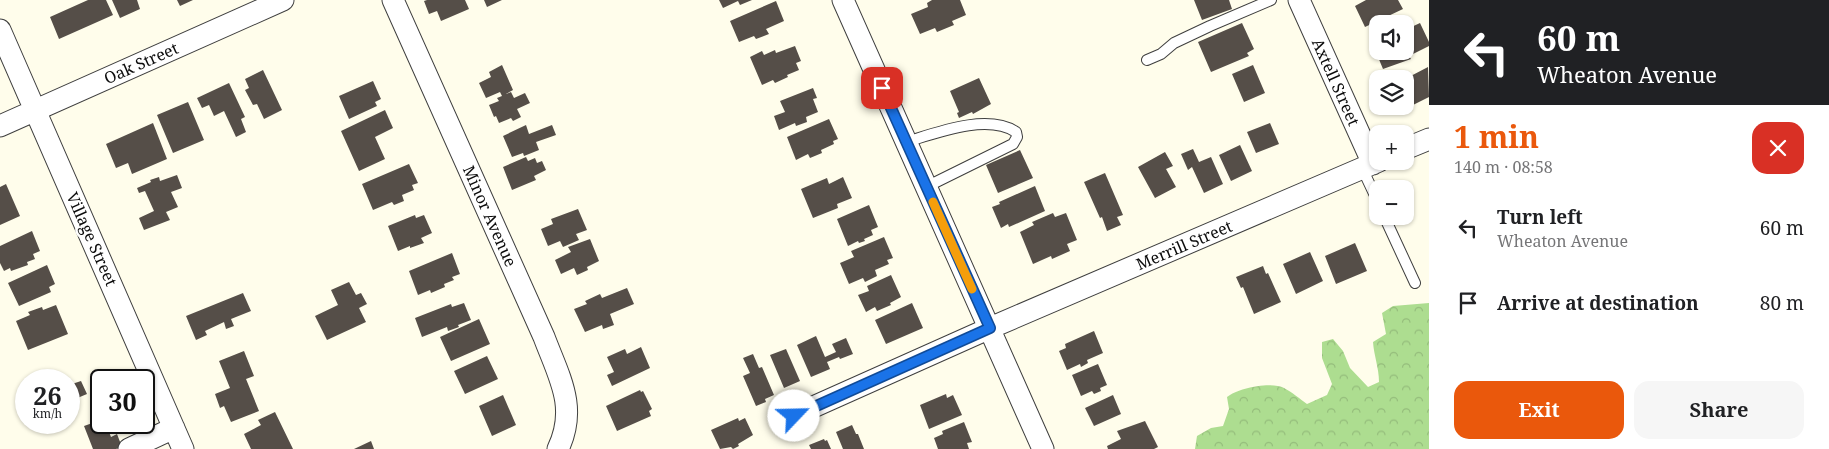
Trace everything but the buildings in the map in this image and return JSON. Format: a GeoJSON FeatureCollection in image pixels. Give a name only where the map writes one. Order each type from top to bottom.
{"type":"FeatureCollection","features":[{"type":"Feature","properties":{"kind":"street","name":"Oak Street"},"geometry":{"type":"LineString","coordinates":[[0,126],[282,0]]}},
{"type":"Feature","properties":{"kind":"street","name":"Minor Avenue"},"geometry":{"type":"LineString","coordinates":[[393,0],[544,337],[564,388],[568,418],[561,443]]}},
{"type":"Feature","properties":{"kind":"street"},"geometry":{"type":"LineString","coordinates":[[843,0],[1043,449]]}},
{"type":"Feature","properties":{"kind":"street","name":"Axtell Street"},"geometry":{"type":"LineString","coordinates":[[1299,0],[1369,160]]}},
{"type":"Feature","properties":{"kind":"street","name":"Village Street"},"geometry":{"type":"LineString","coordinates":[[0,30],[183,449]]}},
{"type":"Feature","properties":{"kind":"street"},"geometry":{"type":"LineString","coordinates":[[1414,146],[1429,139]]}},
{"type":"Feature","properties":{"kind":"street","name":"Merrill Street"},"geometry":{"type":"LineString","coordinates":[[794,416],[990,328],[1369,166]]}},
{"type":"Feature","properties":{"kind":"street"},"geometry":{"type":"LineString","coordinates":[[129,449],[174,428]]}},
{"type":"Feature","properties":{"kind":"lane"},"geometry":{"type":"LineString","coordinates":[[1147,60],[1181,40],[1271,0]]}},
{"type":"Feature","properties":{"kind":"lane"},"geometry":{"type":"LineString","coordinates":[[906,142],[949,129],[986,124],[1004,126],[1016,132],[1017,137],[1013,144],[926,187]]}},
{"type":"Feature","properties":{"kind":"lane"},"geometry":{"type":"LineString","coordinates":[[1388,225],[1415,283]]}},
{"type":"Feature","properties":{"kind":"green space"},"geometry":{"type":"Polygon","coordinates":[[[1429,303],[1429,449],[1195,449],[1197,436],[1211,428],[1223,426],[1229,409],[1227,397],[1239,391],[1255,386],[1278,386],[1290,391],[1307,404],[1327,395],[1332,384],[1322,358],[1322,342],[1333,339],[1343,351],[1350,368],[1368,387],[1379,382],[1373,342],[1386,334],[1382,313],[1393,306],[1429,303]]]}},
{"type":"Feature","properties":{"kind":"slow traffic"},"geometry":{"type":"LineString","coordinates":[[933,202],[972,289]]}},
{"type":"Feature","properties":{"kind":"route"},"geometry":{"type":"LineString","coordinates":[[794,416],[990,328],[882,88]]}}]}
